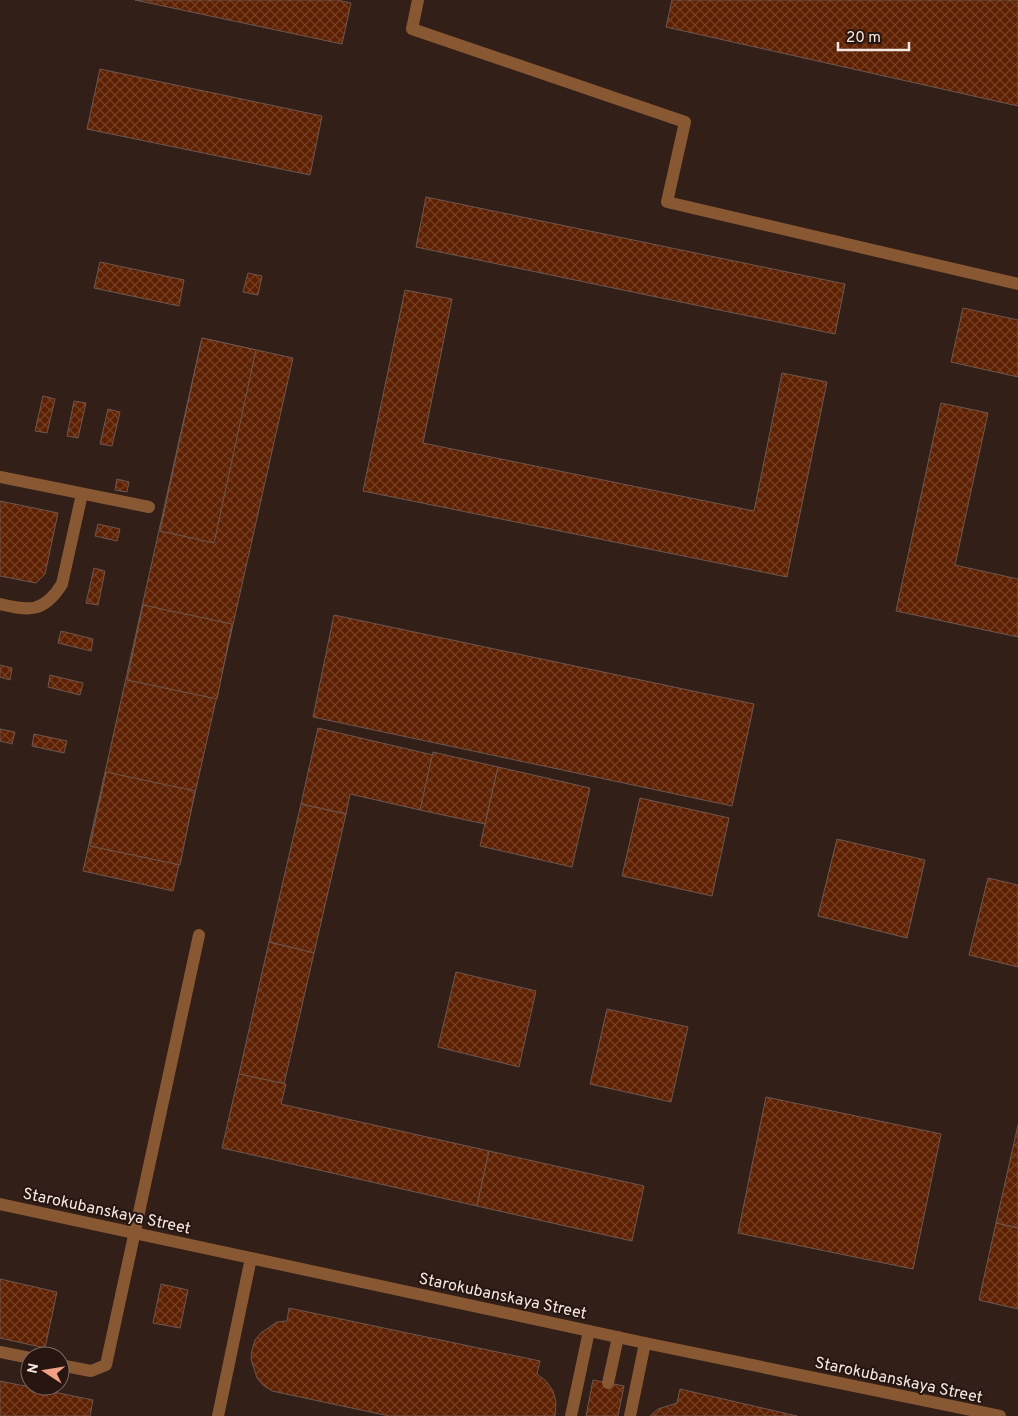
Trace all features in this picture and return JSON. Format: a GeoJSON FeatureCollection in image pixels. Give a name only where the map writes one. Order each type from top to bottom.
{"type":"FeatureCollection","features":[{"type":"Feature","properties":{"kind":"street"},"geometry":{"type":"LineString","coordinates":[[418,0],[412,29],[685,122],[667,202],[1018,284]]}},
{"type":"Feature","properties":{"kind":"street"},"geometry":{"type":"LineString","coordinates":[[0,477],[149,508]]}},
{"type":"Feature","properties":{"kind":"street"},"geometry":{"type":"LineString","coordinates":[[0,604],[25,610],[36,608],[55,596],[62,584],[82,494]]}},
{"type":"Feature","properties":{"kind":"street"},"geometry":{"type":"LineString","coordinates":[[70,1366],[91,1371],[106,1365],[199,935]]}},
{"type":"Feature","properties":{"kind":"street","name":"Starokubanskaya Street"},"geometry":{"type":"LineString","coordinates":[[0,1204],[645,1343],[1000,1416]]}},
{"type":"Feature","properties":{"kind":"street"},"geometry":{"type":"LineString","coordinates":[[218,1416],[251,1258]]}},
{"type":"Feature","properties":{"kind":"street"},"geometry":{"type":"LineString","coordinates":[[571,1416],[589,1331]]}},
{"type":"Feature","properties":{"kind":"street"},"geometry":{"type":"LineString","coordinates":[[608,1383],[618,1337]]}},
{"type":"Feature","properties":{"kind":"street"},"geometry":{"type":"LineString","coordinates":[[630,1416],[645,1343]]}},
{"type":"Feature","properties":{"kind":"street"},"geometry":{"type":"LineString","coordinates":[[0,1352],[20,1356]]}},
{"type":"Feature","properties":{"kind":"building"},"geometry":{"type":"Polygon","coordinates":[[[135,0],[337,0],[351,3],[342,44],[135,0]]]}},
{"type":"Feature","properties":{"kind":"building"},"geometry":{"type":"Polygon","coordinates":[[[672,0],[1018,0],[1018,106],[666,27],[672,0]]]}},
{"type":"Feature","properties":{"kind":"building"},"geometry":{"type":"Polygon","coordinates":[[[100,69],[322,116],[310,175],[87,129],[100,69]]]}},
{"type":"Feature","properties":{"kind":"building"},"geometry":{"type":"Polygon","coordinates":[[[426,197],[845,284],[835,334],[416,247],[426,197]]]}},
{"type":"Feature","properties":{"kind":"building"},"geometry":{"type":"Polygon","coordinates":[[[100,262],[184,280],[179,306],[94,288],[100,262]]]}},
{"type":"Feature","properties":{"kind":"building"},"geometry":{"type":"Polygon","coordinates":[[[248,273],[262,276],[258,295],[243,292],[248,273]]]}},
{"type":"Feature","properties":{"kind":"building"},"geometry":{"type":"Polygon","coordinates":[[[405,290],[452,299],[423,443],[754,511],[782,373],[827,382],[787,577],[363,491],[405,290]]]}},
{"type":"Feature","properties":{"kind":"building"},"geometry":{"type":"Polygon","coordinates":[[[963,308],[1018,320],[1018,377],[951,362],[963,308]]]}},
{"type":"Feature","properties":{"kind":"building"},"geometry":{"type":"Polygon","coordinates":[[[202,338],[293,358],[173,891],[83,871],[202,338]]]}},
{"type":"Feature","properties":{"kind":"building"},"geometry":{"type":"Polygon","coordinates":[[[202,338],[256,350],[214,543],[160,531],[202,338]]]}},
{"type":"Feature","properties":{"kind":"building"},"geometry":{"type":"Polygon","coordinates":[[[43,396],[55,399],[47,433],[35,431],[43,396]]]}},
{"type":"Feature","properties":{"kind":"building"},"geometry":{"type":"Polygon","coordinates":[[[74,401],[86,403],[78,438],[67,436],[74,401]]]}},
{"type":"Feature","properties":{"kind":"building"},"geometry":{"type":"Polygon","coordinates":[[[941,403],[988,413],[955,565],[1018,579],[1018,637],[896,611],[941,403]]]}},
{"type":"Feature","properties":{"kind":"building"},"geometry":{"type":"Polygon","coordinates":[[[108,409],[120,412],[112,446],[100,444],[108,409]]]}},
{"type":"Feature","properties":{"kind":"building"},"geometry":{"type":"Polygon","coordinates":[[[117,479],[129,482],[127,492],[115,490],[117,479]]]}},
{"type":"Feature","properties":{"kind":"building"},"geometry":{"type":"Polygon","coordinates":[[[0,501],[58,513],[45,574],[36,583],[0,576],[0,501]]]}},
{"type":"Feature","properties":{"kind":"building"},"geometry":{"type":"Polygon","coordinates":[[[98,524],[120,529],[117,541],[95,536],[98,524]]]}},
{"type":"Feature","properties":{"kind":"building"},"geometry":{"type":"Polygon","coordinates":[[[94,568],[105,571],[98,605],[86,603],[94,568]]]}},
{"type":"Feature","properties":{"kind":"building"},"geometry":{"type":"Polygon","coordinates":[[[143,605],[232,624],[217,699],[127,680],[143,605]]]}},
{"type":"Feature","properties":{"kind":"building"},"geometry":{"type":"Polygon","coordinates":[[[334,615],[754,704],[732,806],[313,717],[334,615]]]}},
{"type":"Feature","properties":{"kind":"building"},"geometry":{"type":"Polygon","coordinates":[[[61,631],[93,639],[91,651],[58,643],[61,631]]]}},
{"type":"Feature","properties":{"kind":"building"},"geometry":{"type":"Polygon","coordinates":[[[0,665],[12,668],[10,680],[0,677],[0,665]]]}},
{"type":"Feature","properties":{"kind":"building"},"geometry":{"type":"Polygon","coordinates":[[[50,675],[83,683],[80,695],[48,687],[50,675]]]}},
{"type":"Feature","properties":{"kind":"building"},"geometry":{"type":"Polygon","coordinates":[[[318,728],[433,755],[420,810],[350,794],[346,814],[301,804],[318,728]]]}},
{"type":"Feature","properties":{"kind":"building"},"geometry":{"type":"Polygon","coordinates":[[[0,729],[15,732],[12,744],[0,741],[0,729]]]}},
{"type":"Feature","properties":{"kind":"building"},"geometry":{"type":"Polygon","coordinates":[[[34,734],[67,741],[64,753],[32,746],[34,734]]]}},
{"type":"Feature","properties":{"kind":"building"},"geometry":{"type":"Polygon","coordinates":[[[433,752],[498,767],[485,824],[420,810],[433,752]]]}},
{"type":"Feature","properties":{"kind":"building"},"geometry":{"type":"Polygon","coordinates":[[[498,767],[590,788],[572,867],[480,846],[498,767]]]}},
{"type":"Feature","properties":{"kind":"building"},"geometry":{"type":"Polygon","coordinates":[[[106,772],[195,791],[180,865],[90,846],[106,772]]]}},
{"type":"Feature","properties":{"kind":"building"},"geometry":{"type":"Polygon","coordinates":[[[640,798],[729,818],[712,896],[622,876],[640,798]]]}},
{"type":"Feature","properties":{"kind":"building"},"geometry":{"type":"Polygon","coordinates":[[[301,804],[346,814],[314,953],[269,942],[301,804]]]}},
{"type":"Feature","properties":{"kind":"building"},"geometry":{"type":"Polygon","coordinates":[[[837,839],[925,860],[907,938],[818,916],[837,839]]]}},
{"type":"Feature","properties":{"kind":"building"},"geometry":{"type":"Polygon","coordinates":[[[988,878],[1018,885],[1018,967],[969,955],[988,878]]]}},
{"type":"Feature","properties":{"kind":"building"},"geometry":{"type":"Polygon","coordinates":[[[269,942],[314,953],[284,1084],[239,1074],[269,942]]]}},
{"type":"Feature","properties":{"kind":"building"},"geometry":{"type":"Polygon","coordinates":[[[456,972],[536,991],[519,1067],[438,1047],[456,972]]]}},
{"type":"Feature","properties":{"kind":"building"},"geometry":{"type":"Polygon","coordinates":[[[607,1009],[688,1027],[671,1102],[590,1084],[607,1009]]]}},
{"type":"Feature","properties":{"kind":"building"},"geometry":{"type":"Polygon","coordinates":[[[239,1074],[286,1084],[281,1104],[489,1151],[477,1206],[222,1148],[239,1074]]]}},
{"type":"Feature","properties":{"kind":"building"},"geometry":{"type":"Polygon","coordinates":[[[766,1097],[941,1134],[913,1269],[738,1233],[766,1097]]]}},
{"type":"Feature","properties":{"kind":"building"},"geometry":{"type":"Polygon","coordinates":[[[1018,1125],[1018,1228],[996,1223],[1018,1125]]]}},
{"type":"Feature","properties":{"kind":"building"},"geometry":{"type":"Polygon","coordinates":[[[489,1151],[644,1186],[632,1241],[477,1206],[489,1151]]]}},
{"type":"Feature","properties":{"kind":"building"},"geometry":{"type":"Polygon","coordinates":[[[996,1223],[1018,1228],[1018,1309],[979,1300],[996,1223]]]}},
{"type":"Feature","properties":{"kind":"building"},"geometry":{"type":"Polygon","coordinates":[[[0,1279],[57,1292],[45,1346],[36,1346],[0,1338],[0,1279]]]}},
{"type":"Feature","properties":{"kind":"building"},"geometry":{"type":"Polygon","coordinates":[[[161,1284],[188,1290],[180,1328],[153,1323],[161,1284]]]}},
{"type":"Feature","properties":{"kind":"building"},"geometry":{"type":"Polygon","coordinates":[[[289,1308],[540,1361],[537,1374],[546,1381],[553,1391],[556,1402],[555,1416],[389,1416],[272,1391],[257,1378],[251,1359],[252,1350],[255,1340],[261,1333],[277,1322],[287,1321],[289,1308]]]}},
{"type":"Feature","properties":{"kind":"building"},"geometry":{"type":"Polygon","coordinates":[[[593,1380],[624,1386],[618,1416],[586,1416],[593,1380]]]}},
{"type":"Feature","properties":{"kind":"building"},"geometry":{"type":"Polygon","coordinates":[[[0,1381],[20,1385],[20,1396],[70,1395],[93,1400],[90,1416],[0,1416],[0,1381]]]}},
{"type":"Feature","properties":{"kind":"building"},"geometry":{"type":"Polygon","coordinates":[[[680,1389],[797,1416],[650,1416],[658,1409],[677,1403],[680,1389]]]}}]}
